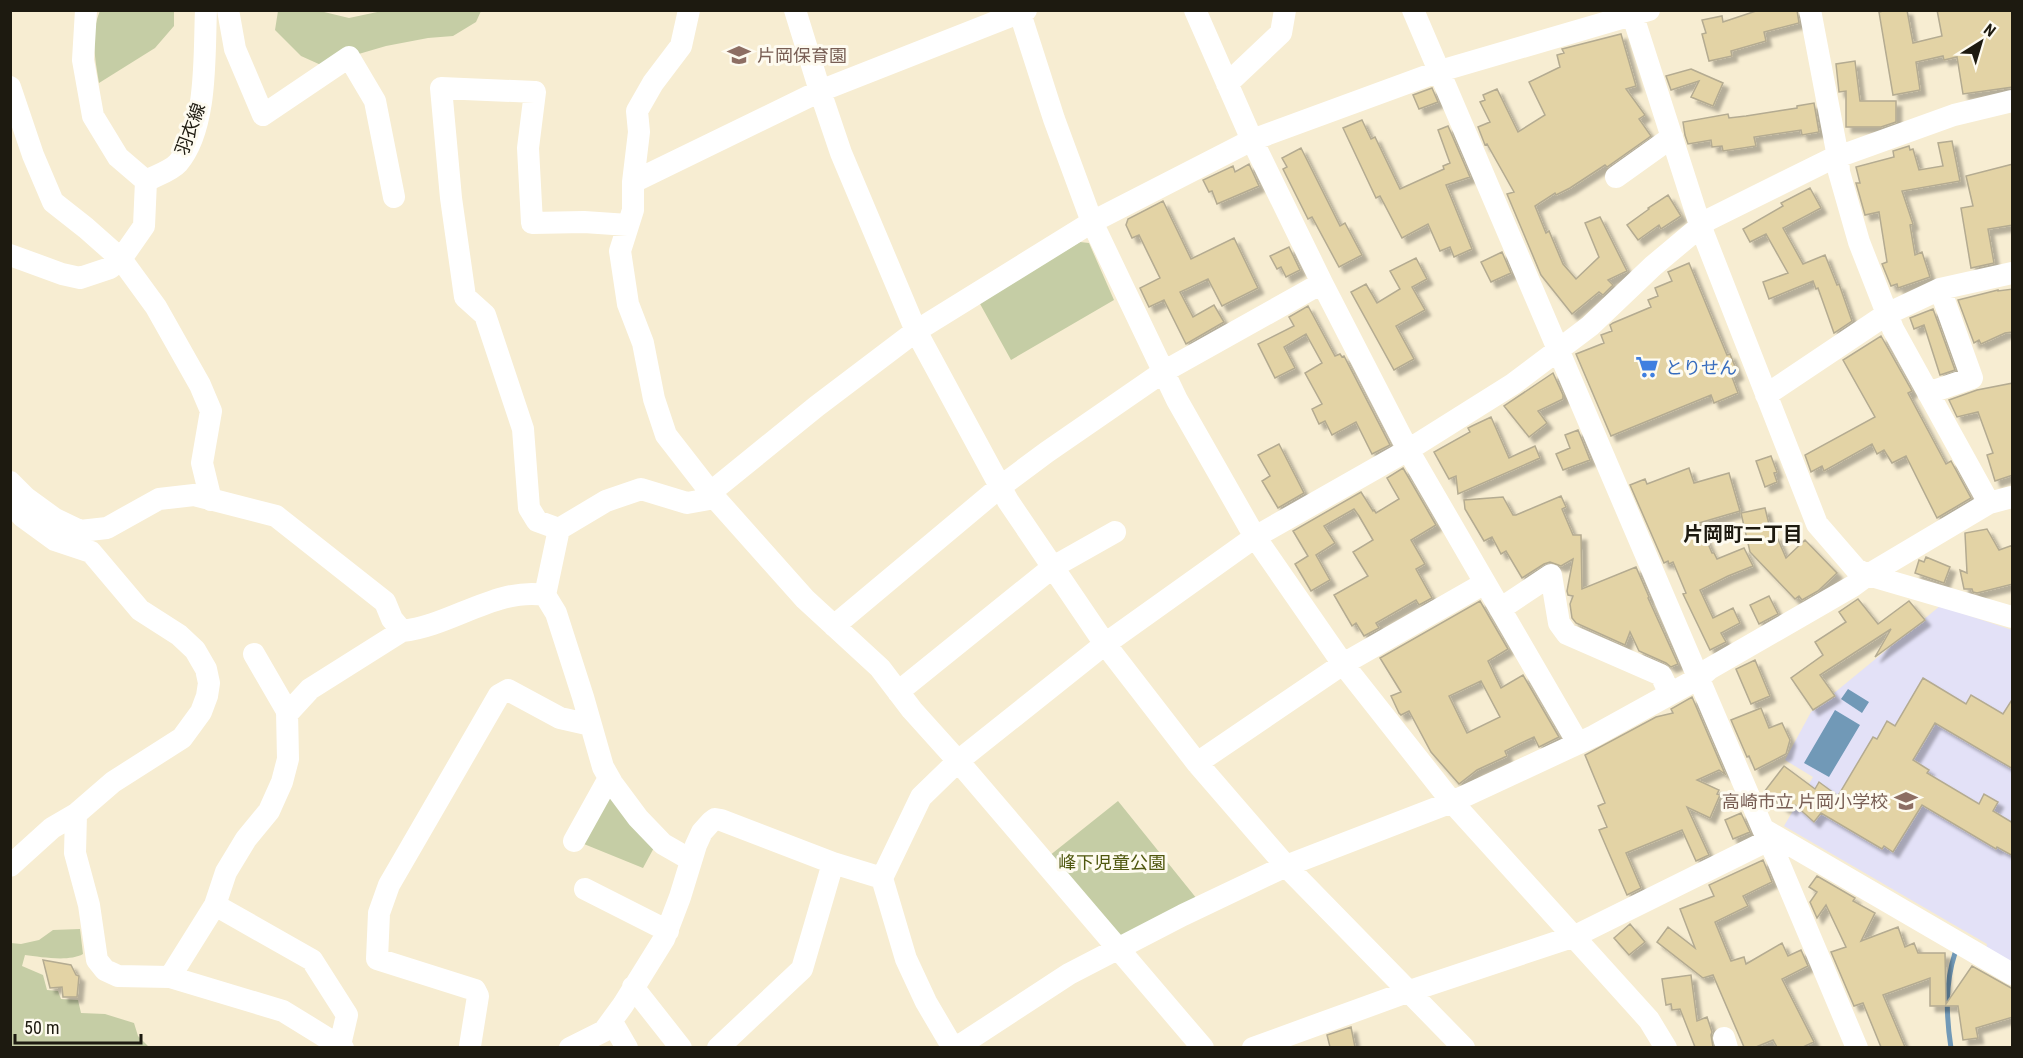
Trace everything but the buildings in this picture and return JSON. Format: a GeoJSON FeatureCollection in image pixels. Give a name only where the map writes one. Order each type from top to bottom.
{"type":"FeatureCollection","features":[{"type":"Feature","properties":{"kind":"street"},"geometry":{"type":"LineString","coordinates":[[10,255],[62,274],[80,278],[110,268],[121,260],[144,226],[146,181],[118,157],[93,116],[83,60],[86,10]]}},
{"type":"Feature","properties":{"kind":"street","name":"羽衣線"},"geometry":{"type":"LineString","coordinates":[[146,181],[177,165],[189,143],[202,101],[206,10]]}},
{"type":"Feature","properties":{"kind":"street"},"geometry":{"type":"LineString","coordinates":[[228,10],[235,49],[263,115],[349,57],[375,101],[394,197]]}},
{"type":"Feature","properties":{"kind":"street"},"geometry":{"type":"LineString","coordinates":[[688,10],[681,46],[653,83],[637,111],[639,132],[633,182],[633,210],[620,251],[628,304],[643,343],[654,399],[666,435],[713,495],[806,599],[874,662],[912,711],[958,761],[1203,1047]]}},
{"type":"Feature","properties":{"kind":"street"},"geometry":{"type":"LineString","coordinates":[[795,10],[820,91],[850,175],[916,331],[1000,486],[1105,644],[1197,763],[1286,866],[1464,1047]]}},
{"type":"Feature","properties":{"kind":"street"},"geometry":{"type":"LineString","coordinates":[[1195,10],[1252,140],[1408,450],[1578,743]]}},
{"type":"Feature","properties":{"kind":"street"},"geometry":{"type":"LineString","coordinates":[[1227,84],[1281,33],[1285,10]]}},
{"type":"Feature","properties":{"kind":"street"},"geometry":{"type":"LineString","coordinates":[[1413,10],[1857,1047]]}},
{"type":"Feature","properties":{"kind":"street"},"geometry":{"type":"LineString","coordinates":[[1810,10],[1839,172],[1859,242],[1893,329],[1989,503]]}},
{"type":"Feature","properties":{"kind":"street"},"geometry":{"type":"LineString","coordinates":[[633,182],[820,91],[1022,11],[1054,120],[1092,222],[1162,372],[1255,537],[1343,664],[1452,802],[1649,1020],[1666,1047]]}},
{"type":"Feature","properties":{"kind":"street"},"geometry":{"type":"LineString","coordinates":[[691,860],[663,844],[638,818],[603,767],[555,613],[545,595],[559,529],[606,501],[641,489],[687,503],[713,495],[817,406],[916,331],[1092,222],[1252,140],[1440,70],[1638,12],[1672,137],[1700,225],[1817,524],[1856,569],[1868,575],[2013,617]]}},
{"type":"Feature","properties":{"kind":"street"},"geometry":{"type":"LineString","coordinates":[[10,87],[33,155],[53,202],[121,260],[156,307],[200,385],[212,411],[202,463],[211,500]]}},
{"type":"Feature","properties":{"kind":"street"},"geometry":{"type":"LineString","coordinates":[[559,529],[537,521],[529,508],[523,429],[485,315],[465,297],[451,198],[441,88],[535,92],[528,148],[532,223],[584,222],[628,225]]}},
{"type":"Feature","properties":{"kind":"street"},"geometry":{"type":"LineString","coordinates":[[2013,101],[1954,115],[1838,157],[1718,213],[1700,225],[1590,326],[1496,396],[1408,450],[1255,537],[1105,644],[958,761],[921,796],[882,878],[906,959],[926,1002],[953,1047],[965,1042],[1069,974],[1286,866],[1452,802],[1578,743],[1699,678],[1709,669],[1853,586],[1989,503],[2013,497]]}},
{"type":"Feature","properties":{"kind":"street"},"geometry":{"type":"LineString","coordinates":[[1616,177],[1672,137]]}},
{"type":"Feature","properties":{"kind":"street"},"geometry":{"type":"LineString","coordinates":[[1766,395],[1887,315],[1940,289],[2013,273]]}},
{"type":"Feature","properties":{"kind":"street"},"geometry":{"type":"LineString","coordinates":[[834,626],[1000,486],[1162,372],[1322,283]]}},
{"type":"Feature","properties":{"kind":"street"},"geometry":{"type":"LineString","coordinates":[[1928,393],[1972,378],[1940,289]]}},
{"type":"Feature","properties":{"kind":"street"},"geometry":{"type":"LineString","coordinates":[[10,482],[26,498],[55,519],[80,531],[107,528],[159,499],[194,495],[276,516],[385,602],[392,619],[402,632]]}},
{"type":"Feature","properties":{"kind":"street"},"geometry":{"type":"LineString","coordinates":[[10,866],[52,828],[76,814],[113,782],[182,738],[201,712],[210,682],[206,669],[195,650],[179,635],[140,610],[91,552],[55,540],[12,510]]}},
{"type":"Feature","properties":{"kind":"street"},"geometry":{"type":"LineString","coordinates":[[898,692],[1053,567],[1115,532]]}},
{"type":"Feature","properties":{"kind":"street"},"geometry":{"type":"LineString","coordinates":[[1500,609],[1551,575],[1560,623],[1567,634],[1661,675],[1670,694]]}},
{"type":"Feature","properties":{"kind":"street"},"geometry":{"type":"LineString","coordinates":[[1197,763],[1343,664],[1485,583]]}},
{"type":"Feature","properties":{"kind":"street"},"geometry":{"type":"LineString","coordinates":[[287,714],[310,689],[402,632],[422,629],[509,596],[531,593],[545,595]]}},
{"type":"Feature","properties":{"kind":"street"},"geometry":{"type":"LineString","coordinates":[[170,977],[214,905],[226,872],[246,839],[269,811],[282,782],[288,759],[287,714],[254,654]]}},
{"type":"Feature","properties":{"kind":"street"},"geometry":{"type":"LineString","coordinates":[[472,1047],[478,996],[476,990],[376,959],[379,913],[389,885],[499,695],[508,690],[560,718],[591,725]]}},
{"type":"Feature","properties":{"kind":"street"},"geometry":{"type":"LineString","coordinates":[[574,842],[609,778]]}},
{"type":"Feature","properties":{"kind":"street"},"geometry":{"type":"LineString","coordinates":[[76,814],[75,853],[89,905],[97,960],[105,970],[118,976],[170,977],[283,1011],[341,1046],[347,1015],[312,960],[214,905]]}},
{"type":"Feature","properties":{"kind":"street"},"geometry":{"type":"LineString","coordinates":[[570,1047],[604,1031],[612,1022],[668,931],[702,832],[706,825],[715,819],[833,863],[882,878]]}},
{"type":"Feature","properties":{"kind":"street"},"geometry":{"type":"LineString","coordinates":[[1253,1047],[1575,936],[1766,834]]}},
{"type":"Feature","properties":{"kind":"street"},"geometry":{"type":"LineString","coordinates":[[1766,834],[2013,974]]}},
{"type":"Feature","properties":{"kind":"street"},"geometry":{"type":"LineString","coordinates":[[718,1047],[802,969],[833,863]]}},
{"type":"Feature","properties":{"kind":"street"},"geometry":{"type":"LineString","coordinates":[[585,889],[668,931]]}},
{"type":"Feature","properties":{"kind":"street"},"geometry":{"type":"LineString","coordinates":[[633,987],[681,1047]]}},
{"type":"Feature","properties":{"kind":"street"},"geometry":{"type":"LineString","coordinates":[[612,1022],[627,1047]]}},
{"type":"Feature","properties":{"kind":"shaded area","name":"高崎市立 片岡小学校"},"geometry":{"type":"Polygon","coordinates":[[[1940,606],[2012,630],[2012,966],[1986,950],[1987,944],[1784,826],[1813,777],[1785,760],[1811,712],[1940,606]]]}},
{"type":"Feature","properties":{"kind":"green space"},"geometry":{"type":"Polygon","coordinates":[[[100,11],[174,11],[174,26],[155,48],[99,83],[94,38],[100,11]]]}},
{"type":"Feature","properties":{"kind":"green space"},"geometry":{"type":"Polygon","coordinates":[[[278,11],[320,11],[349,18],[382,11],[481,11],[476,22],[453,36],[386,46],[321,65],[301,56],[275,30],[278,11]]]}},
{"type":"Feature","properties":{"kind":"green space"},"geometry":{"type":"Polygon","coordinates":[[[1080,242],[1089,243],[1114,300],[1011,360],[979,302],[1080,242]]]}},
{"type":"Feature","properties":{"kind":"green space"},"geometry":{"type":"Polygon","coordinates":[[[610,792],[656,844],[643,868],[579,842],[610,792]]]}},
{"type":"Feature","properties":{"kind":"green space","name":"峰下児童公園"},"geometry":{"type":"Polygon","coordinates":[[[1118,801],[1197,899],[1125,938],[1115,936],[1049,856],[1118,801]]]}},
{"type":"Feature","properties":{"kind":"green space"},"geometry":{"type":"Polygon","coordinates":[[[80,929],[83,954],[70,958],[25,955],[22,966],[43,975],[47,990],[58,991],[61,999],[78,1000],[81,1013],[105,1014],[134,1023],[138,1036],[149,1047],[11,1047],[11,943],[21,944],[39,940],[53,930],[80,929]]]}},
{"type":"Feature","properties":{"kind":"water"},"geometry":{"type":"Polygon","coordinates":[[[1848,689],[1869,702],[1862,713],[1841,699],[1848,689]]]}},
{"type":"Feature","properties":{"kind":"water"},"geometry":{"type":"Polygon","coordinates":[[[1835,710],[1860,725],[1829,777],[1804,763],[1835,710]]]}},
{"type":"Feature","properties":{"kind":"waterway"},"geometry":{"type":"LineString","coordinates":[[1951,1048],[1947,1000],[1949,976],[1955,953]]}},
{"type":"Feature","properties":{"kind":"place","name":"片岡保育園"},"geometry":{"type":"Point","coordinates":[739,55]}},
{"type":"Feature","properties":{"kind":"place","name":"とりせん"},"geometry":{"type":"Point","coordinates":[1647,367]}},
{"type":"Feature","properties":{"kind":"place","name":"高崎市立 片岡小学校"},"geometry":{"type":"Point","coordinates":[1906,801]}},
{"type":"Feature","properties":{"kind":"district","name":"片岡町二丁目"},"geometry":{"type":"Point","coordinates":[1743,534]}}]}
